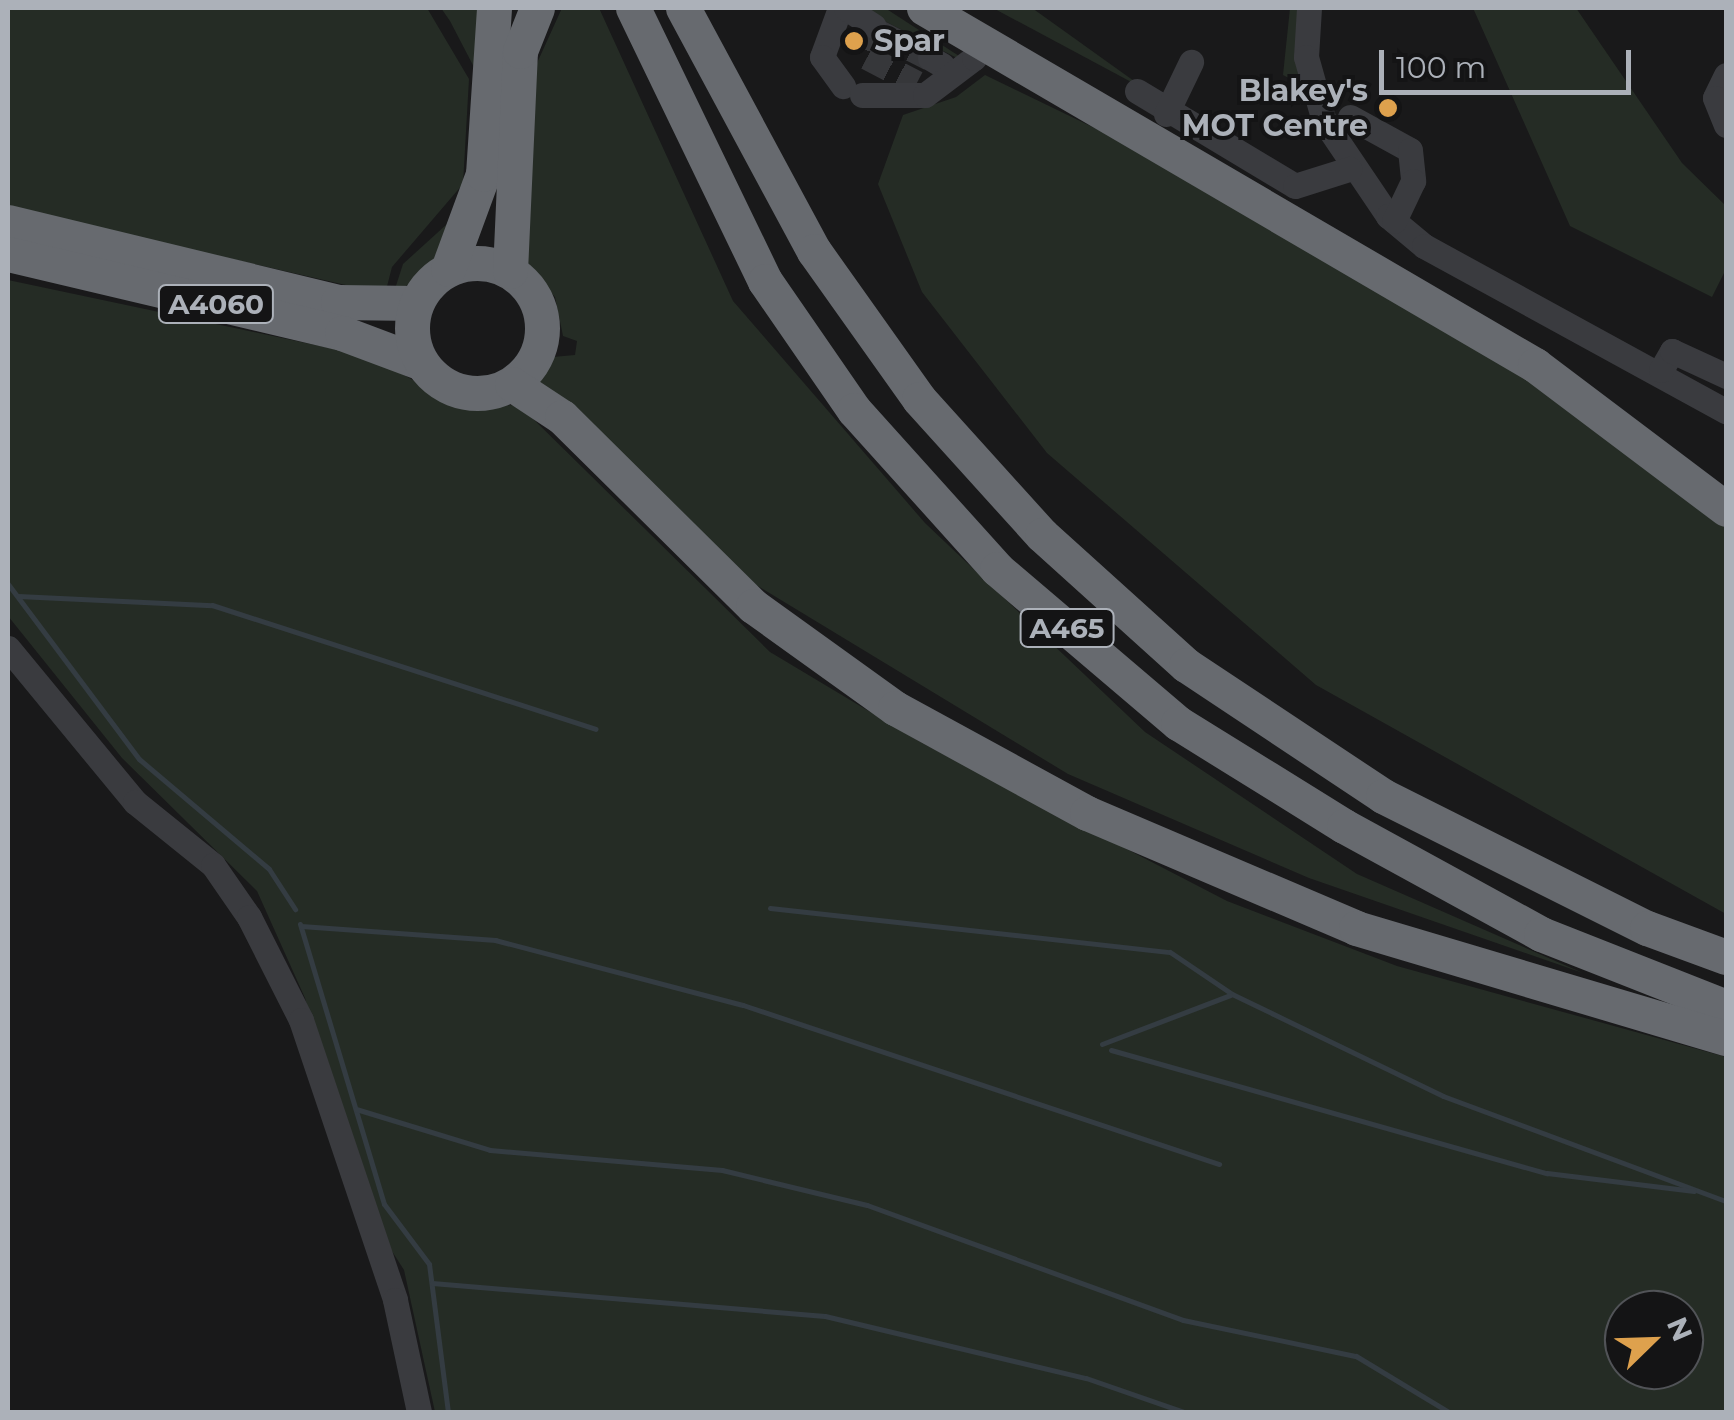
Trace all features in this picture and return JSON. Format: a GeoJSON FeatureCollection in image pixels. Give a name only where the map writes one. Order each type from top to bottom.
{"type":"FeatureCollection","features":[{"type":"Feature","properties":{"kind":"highway"},"geometry":{"type":"LineString","coordinates":[[448,269],[479,262],[510,271],[532,294],[542,324],[536,357],[512,384],[463,392],[422,363],[416,303],[448,269],[485,159],[494,8]]}},
{"type":"Feature","properties":{"kind":"highway"},"geometry":{"type":"LineString","coordinates":[[510,271],[520,51],[536,8]]}},
{"type":"Feature","properties":{"kind":"highway","name":"A465"},"geometry":{"type":"LineString","coordinates":[[633,8],[764,281],[854,410],[997,569],[1178,723],[1344,826],[1541,934],[1726,1007]]}},
{"type":"Feature","properties":{"kind":"highway","name":"A465"},"geometry":{"type":"LineString","coordinates":[[683,8],[814,251],[919,399],[1056,548],[1186,665],[1382,796],[1647,928],[1726,957]]}},
{"type":"Feature","properties":{"kind":"highway"},"geometry":{"type":"LineString","coordinates":[[924,8],[934,70],[1535,365],[1726,509]]}},
{"type":"Feature","properties":{"kind":"highway","name":"A4060"},"geometry":{"type":"LineString","coordinates":[[8,222],[338,302],[416,303]]}},
{"type":"Feature","properties":{"kind":"highway","name":"A4060"},"geometry":{"type":"LineString","coordinates":[[8,254],[342,333],[422,363]]}},
{"type":"Feature","properties":{"kind":"highway"},"geometry":{"type":"LineString","coordinates":[[512,384],[562,416],[753,606],[895,708],[1086,813],[1356,928],[1726,1038]]}},
{"type":"Feature","properties":{"kind":"street"},"geometry":{"type":"LineString","coordinates":[[874,26],[843,8],[822,57],[850,84],[934,70]]}},
{"type":"Feature","properties":{"kind":"street"},"geometry":{"type":"LineString","coordinates":[[1309,8],[1306,57],[1349,169],[1394,221],[1661,370],[1726,411]]}},
{"type":"Feature","properties":{"kind":"street"},"geometry":{"type":"LineString","coordinates":[[1166,114],[1191,62]]}},
{"type":"Feature","properties":{"kind":"street"},"geometry":{"type":"LineString","coordinates":[[1726,76],[1715,98],[1726,125]]}},
{"type":"Feature","properties":{"kind":"street"},"geometry":{"type":"LineString","coordinates":[[1136,91],[1166,114],[1294,186],[1349,169]]}},
{"type":"Feature","properties":{"kind":"street"},"geometry":{"type":"LineString","coordinates":[[1350,117],[1410,150],[1413,180],[1394,221]]}},
{"type":"Feature","properties":{"kind":"street"},"geometry":{"type":"LineString","coordinates":[[1661,370],[1672,351],[1726,376]]}},
{"type":"Feature","properties":{"kind":"street"},"geometry":{"type":"LineString","coordinates":[[8,648],[135,802],[213,865],[249,917],[301,1020],[395,1300],[419,1412]]}},
{"type":"Feature","properties":{"kind":"shaded area"},"geometry":{"type":"Polygon","coordinates":[[[8,8],[427,8],[469,79],[463,184],[392,267],[385,294],[8,208],[8,8]]]}},
{"type":"Feature","properties":{"kind":"shaded area"},"geometry":{"type":"Polygon","coordinates":[[[441,8],[481,8],[476,71],[450,21],[441,8]]]}},
{"type":"Feature","properties":{"kind":"shaded area"},"geometry":{"type":"Polygon","coordinates":[[[562,8],[599,8],[733,301],[925,523],[1145,732],[1357,874],[1583,973],[1309,878],[1068,774],[748,580],[536,382],[553,357],[575,355],[577,341],[563,336],[555,297],[524,262],[532,74],[562,8]]]}},
{"type":"Feature","properties":{"kind":"shaded area"},"geometry":{"type":"Polygon","coordinates":[[[859,8],[885,8],[959,56],[957,58],[859,8]]]}},
{"type":"Feature","properties":{"kind":"shaded area"},"geometry":{"type":"Polygon","coordinates":[[[993,8],[1032,8],[1148,91],[993,8]]]}},
{"type":"Feature","properties":{"kind":"shaded area"},"geometry":{"type":"Polygon","coordinates":[[[1290,8],[1300,8],[1304,86],[1283,75],[1290,8]]]}},
{"type":"Feature","properties":{"kind":"shaded area"},"geometry":{"type":"Polygon","coordinates":[[[1473,8],[1576,8],[1682,163],[1726,206],[1726,269],[1712,297],[1570,226],[1473,8]]]}},
{"type":"Feature","properties":{"kind":"shaded area"},"geometry":{"type":"Polygon","coordinates":[[[985,75],[1109,135],[1529,377],[1726,528],[1726,914],[1316,685],[1047,453],[922,292],[878,184],[903,115],[956,97],[985,75]]]}},
{"type":"Feature","properties":{"kind":"shaded area"},"geometry":{"type":"Polygon","coordinates":[[[458,214],[429,270],[393,295],[403,264],[458,214]]]}},
{"type":"Feature","properties":{"kind":"shaded area"},"geometry":{"type":"Polygon","coordinates":[[[8,280],[372,357],[459,406],[519,405],[770,652],[922,743],[1227,901],[1397,966],[1726,1057],[1726,1412],[435,1412],[404,1270],[365,1209],[305,998],[257,891],[122,758],[8,616],[8,280]]]}},
{"type":"Feature","properties":{"kind":"waterway"},"geometry":{"type":"LineString","coordinates":[[8,584],[139,759],[269,869],[295,909]]}},
{"type":"Feature","properties":{"kind":"waterway"},"geometry":{"type":"LineString","coordinates":[[18,596],[212,605],[595,729]]}},
{"type":"Feature","properties":{"kind":"waterway"},"geometry":{"type":"LineString","coordinates":[[770,908],[1170,952],[1232,994],[1443,1096],[1726,1201]]}},
{"type":"Feature","properties":{"kind":"waterway"},"geometry":{"type":"LineString","coordinates":[[300,924],[384,1204],[429,1264],[448,1412]]}},
{"type":"Feature","properties":{"kind":"waterway"},"geometry":{"type":"LineString","coordinates":[[301,926],[495,940],[743,1005],[1219,1164]]}},
{"type":"Feature","properties":{"kind":"waterway"},"geometry":{"type":"LineString","coordinates":[[1102,1044],[1230,995]]}},
{"type":"Feature","properties":{"kind":"waterway"},"geometry":{"type":"LineString","coordinates":[[1111,1050],[1547,1173],[1694,1191]]}},
{"type":"Feature","properties":{"kind":"waterway"},"geometry":{"type":"LineString","coordinates":[[356,1109],[490,1150],[722,1170],[867,1205],[1183,1320],[1356,1356],[1449,1412]]}},
{"type":"Feature","properties":{"kind":"waterway"},"geometry":{"type":"LineString","coordinates":[[432,1283],[825,1316],[1086,1378],[1184,1412]]}},
{"type":"Feature","properties":{"kind":"tunnel"},"geometry":{"type":"LineString","coordinates":[[874,26],[867,57],[917,83]]}},
{"type":"Feature","properties":{"kind":"tunnel"},"geometry":{"type":"LineString","coordinates":[[879,32],[930,58]]}},
{"type":"Feature","properties":{"kind":"place","name":"Spar"},"geometry":{"type":"Point","coordinates":[854,41]}},
{"type":"Feature","properties":{"kind":"place","name":"Blakey's MOT Centre"},"geometry":{"type":"Point","coordinates":[1388,108]}}]}
